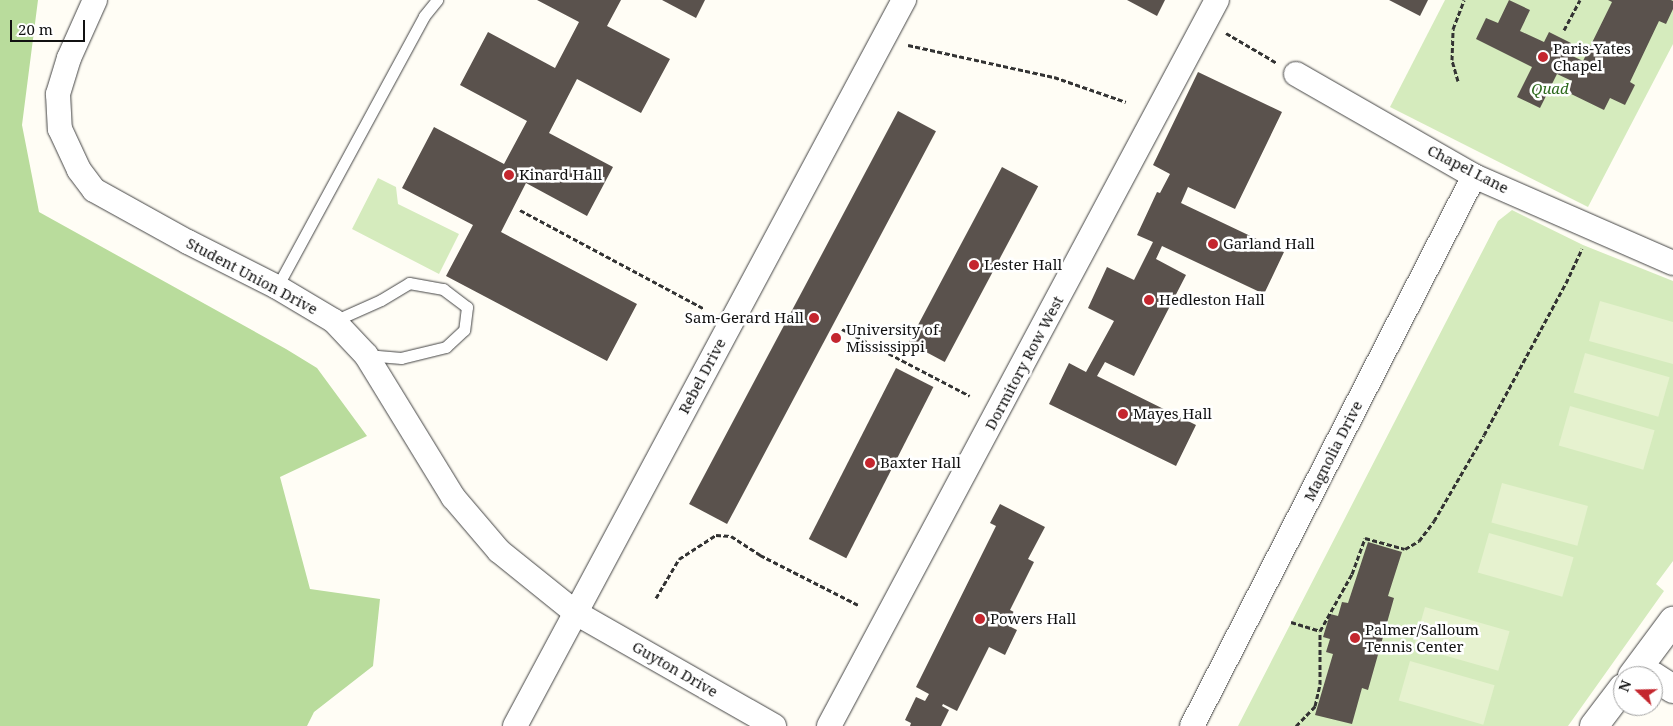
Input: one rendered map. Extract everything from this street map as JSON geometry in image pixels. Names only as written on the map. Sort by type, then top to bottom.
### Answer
[{"type":"street","name":"Student Union Drive","points":[[95,0],[69,58],[58,94],[60,129],[79,170],[94,190],[188,242],[277,287],[334,321],[366,355],[454,496],[499,551],[576,613]]},
{"type":"street","name":"Rebel Drive","points":[[515,726],[904,0]]},
{"type":"street","name":"Dormitory Row West","points":[[829,726],[1217,0]]},
{"type":"street","name":"Chapel Lane","points":[[1296,74],[1474,176],[1673,263]]},
{"type":"street","name":"Magnolia Drive","points":[[1192,726],[1474,176]]},
{"type":"street","name":"Guyton Drive","points":[[576,613],[774,726]]},
{"type":"street","points":[[1646,666],[1673,621]]},
{"type":"street","points":[[1594,726],[1613,706]]},
{"type":"lane","points":[[277,287],[424,16],[437,0]]},
{"type":"lane","points":[[334,321],[381,300],[410,283],[443,289],[467,307],[464,330],[446,347],[401,358],[366,355]]},
{"type":"path","points":[[1458,81],[1452,60],[1454,28],[1464,0]]},
{"type":"path","points":[[1564,30],[1580,0]]},
{"type":"path","points":[[1219,29],[1296,74]]},
{"type":"path","points":[[908,45],[1054,77],[1126,102]]},
{"type":"path","points":[[520,210],[703,308]]},
{"type":"path","points":[[1296,726],[1315,706],[1318,691],[1320,631],[1352,574],[1365,538],[1406,549],[1419,541],[1434,521],[1566,283],[1583,245]]},
{"type":"path","points":[[842,329],[970,396]]},
{"type":"path","points":[[656,598],[679,559],[716,535],[731,536],[760,555],[858,605]]},
{"type":"path","points":[[1291,622],[1320,631]]},
{"type":"green space","points":[[0,0],[38,0],[22,125],[39,212],[317,368],[367,436],[280,477],[310,589],[380,599],[373,666],[314,712],[307,726],[0,726]]},
{"type":"green space","name":"Quad","points":[[1445,0],[1673,0],[1673,44],[1588,207],[1390,107]]},
{"type":"green space","points":[[378,178],[396,187],[398,204],[459,234],[439,274],[352,229]]},
{"type":"green space","points":[[1512,210],[1583,245],[1673,281],[1673,561],[1656,584],[1664,591],[1568,726],[1238,726],[1498,221]]},
{"type":"green space","points":[[1600,301],[1673,322],[1673,364],[1589,341]]},
{"type":"green space","points":[[1585,353],[1670,377],[1658,417],[1574,392]]},
{"type":"green space","points":[[1570,406],[1655,430],[1643,470],[1559,445]]},
{"type":"green space","points":[[1502,483],[1588,506],[1577,546],[1491,523]]},
{"type":"green space","points":[[1489,533],[1574,557],[1562,597],[1478,572]]},
{"type":"green space","points":[[1425,607],[1510,631],[1498,671],[1414,646]]},
{"type":"green space","points":[[1410,661],[1495,685],[1483,725],[1399,700]]},
{"type":"building","name":"Kinard Hall","points":[[537,0],[621,0],[607,26],[670,59],[641,113],[577,79],[549,133],[613,167],[587,216],[526,183],[501,232],[637,304],[607,361],[446,276],[473,225],[402,188],[434,127],[504,164],[527,121],[460,85],[488,32],[555,68],[579,22]]},
{"type":"building","points":[[662,0],[705,0],[696,18]]},
{"type":"building","points":[[1127,0],[1165,0],[1157,16]]},
{"type":"building","points":[[1389,0],[1428,0],[1420,16]]},
{"type":"building","name":"Paris-Yates Chapel","points":[[1509,0],[1530,10],[1520,31],[1544,42],[1549,32],[1571,43],[1566,53],[1583,61],[1612,2],[1608,0],[1671,0],[1673,1],[1673,9],[1666,24],[1659,21],[1630,82],[1635,85],[1625,105],[1610,98],[1604,110],[1567,92],[1572,81],[1557,74],[1540,108],[1517,97],[1532,67],[1476,39],[1486,18],[1498,23]]},
{"type":"building","points":[[1198,72],[1282,112],[1235,209],[1188,187],[1181,203],[1284,252],[1264,294],[1162,246],[1156,259],[1186,275],[1134,376],[1105,362],[1097,376],[1196,425],[1176,466],[1049,404],[1069,363],[1086,372],[1114,321],[1088,308],[1107,267],[1134,280],[1153,242],[1137,235],[1157,192],[1160,193],[1170,174],[1153,165]]},
{"type":"building","name":"Sam-Gerard Hall","points":[[898,111],[936,131],[727,524],[689,504]]},
{"type":"building","name":"Lester Hall","points":[[1002,167],[1038,186],[945,362],[909,343]]},
{"type":"building","name":"Baxter Hall","points":[[896,368],[933,387],[846,558],[809,539]]},
{"type":"building","name":"Powers Hall","points":[[1000,504],[1045,527],[1028,559],[1034,562],[1010,610],[1014,612],[1007,625],[1017,630],[1005,655],[989,647],[957,711],[943,704],[942,706],[949,710],[941,726],[910,726],[911,723],[905,720],[916,697],[925,701],[929,694],[916,687],[996,526],[990,523]]},
{"type":"building","points":[[1368,542],[1402,552],[1388,596],[1394,598],[1368,690],[1362,688],[1352,724],[1315,715],[1333,654],[1326,652],[1330,639],[1323,637],[1330,614],[1338,616],[1342,602],[1348,603]]},
{"type":"place","name":"Paris-Yates Chapel","points":[[1543,57]]},
{"type":"place","name":"Kinard Hall","points":[[509,175]]},
{"type":"place","name":"Garland Hall","points":[[1213,244]]},
{"type":"place","name":"Lester Hall","points":[[974,265]]},
{"type":"place","name":"Hedleston Hall","points":[[1149,300]]},
{"type":"place","name":"Sam-Gerard Hall","points":[[814,318]]},
{"type":"place","name":"University of Mississippi","points":[[836,338]]},
{"type":"place","name":"Mayes Hall","points":[[1123,414]]},
{"type":"place","name":"Baxter Hall","points":[[870,463]]},
{"type":"place","name":"Powers Hall","points":[[980,619]]},
{"type":"place","name":"Palmer/Salloum Tennis Center","points":[[1355,638]]}]
